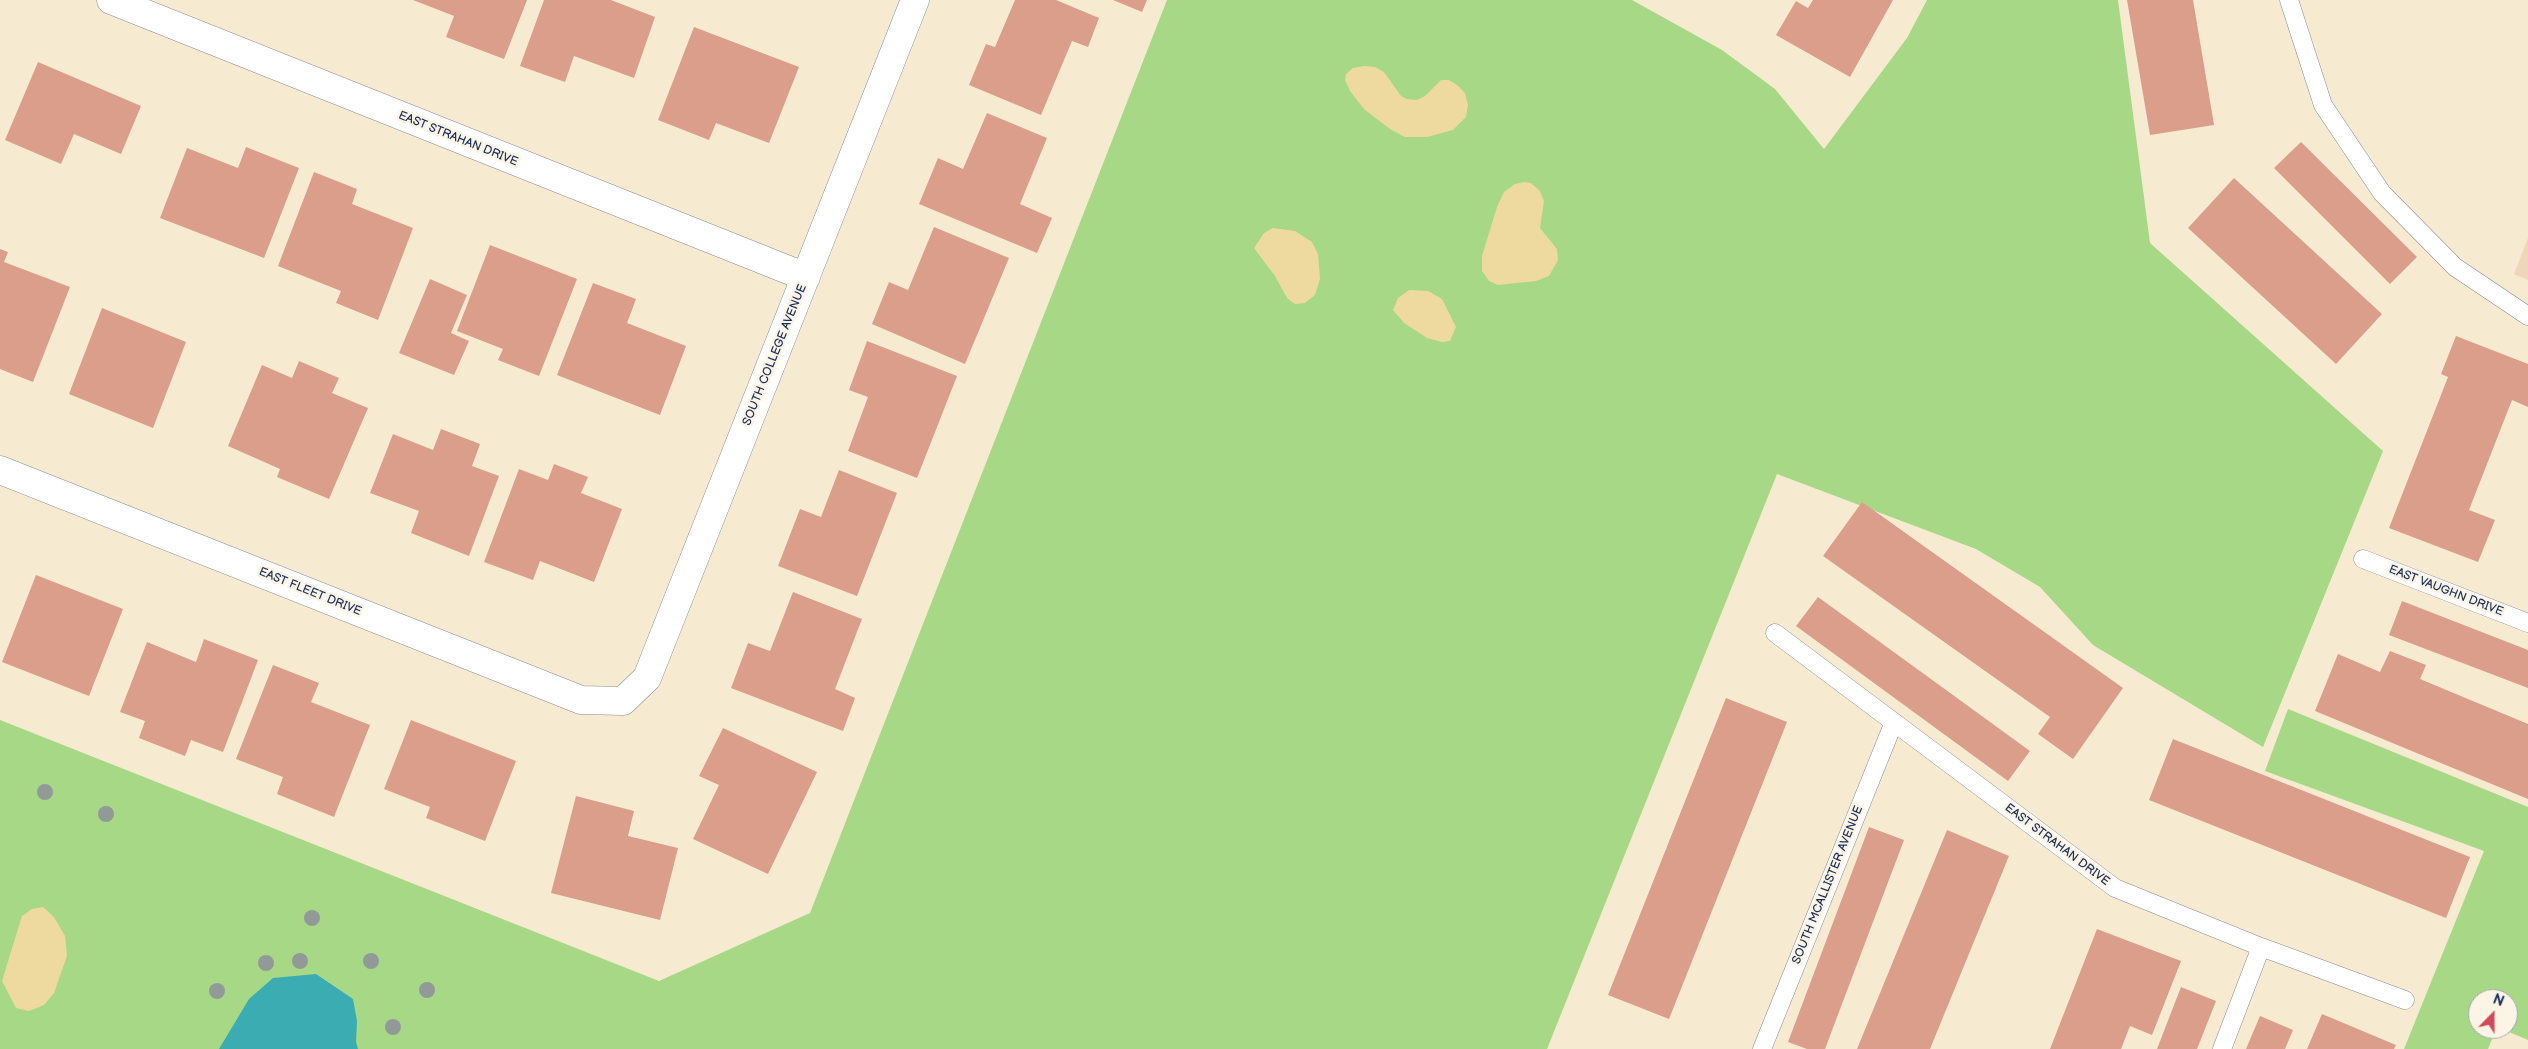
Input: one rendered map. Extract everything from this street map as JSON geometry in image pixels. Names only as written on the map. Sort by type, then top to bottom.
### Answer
[{"type":"street","name":"EAST STRAHAN DRIVE","points":[[111,0],[806,277]]},
{"type":"street","name":"SOUTH COLLEGE AVENUE","points":[[623,701],[646,678],[915,0]]},
{"type":"street","name":"EAST FLEET DRIVE","points":[[0,470],[581,700],[623,701]]},
{"type":"lane","points":[[2289,0],[2323,105],[2382,193],[2455,267],[2528,316]]},
{"type":"lane","name":"EAST VAUGHN DRIVE","points":[[2363,559],[2527,619]]},
{"type":"lane","name":"EAST STRAHAN DRIVE","points":[[1775,633],[2115,888],[2261,947],[2405,1000]]},
{"type":"lane","name":"SOUTH MCALLISTER AVENUE","points":[[1762,1049],[1894,722]]},
{"type":"lane","points":[[2222,1049],[2261,947]]},
{"type":"shaded area","points":[[2528,238],[2528,280],[2514,274]]},
{"type":"green space","points":[[1167,0],[1632,0],[1722,50],[1775,89],[1824,149],[1907,38],[1927,0],[2118,0],[2150,243],[2383,451],[2263,747],[2093,645],[2040,587],[1976,549],[1777,474],[1547,1049],[0,1049],[0,720],[659,981],[810,913]]},
{"type":"green space","points":[[2288,709],[2528,807],[2528,1040],[2518,1036],[2518,989],[2468,989],[2468,1039],[2492,1039],[2488,1049],[2404,1049],[2484,851],[2265,771]]},
{"type":"sand","points":[[1375,67],[1384,72],[1401,96],[1407,99],[1417,100],[1425,96],[1441,80],[1449,80],[1465,93],[1468,105],[1466,117],[1453,130],[1427,137],[1405,137],[1390,129],[1364,109],[1350,91],[1345,80],[1346,74],[1353,68]]},
{"type":"sand","points":[[1531,183],[1540,191],[1544,201],[1540,228],[1557,249],[1558,260],[1549,276],[1536,281],[1498,285],[1489,281],[1482,271],[1482,256],[1497,207],[1504,192],[1515,184]]},
{"type":"sand","points":[[1273,228],[1295,231],[1312,242],[1318,254],[1320,279],[1315,295],[1305,303],[1295,304],[1287,298],[1275,276],[1254,248],[1264,233]]},
{"type":"sand","points":[[1409,290],[1428,291],[1442,299],[1456,327],[1450,341],[1442,342],[1427,338],[1404,323],[1393,310],[1398,298]]},
{"type":"sand","points":[[43,907],[54,917],[65,936],[67,956],[54,993],[44,1005],[29,1011],[16,1008],[2,981],[22,916],[32,909]]},
{"type":"water","points":[[316,974],[353,999],[357,1021],[356,1042],[358,1049],[219,1049],[249,999],[273,978]]},
{"type":"building","points":[[413,0],[527,0],[504,59],[446,37],[454,16]]},
{"type":"building","points":[[544,0],[611,0],[655,17],[634,78],[574,56],[565,82],[520,66]]},
{"type":"building","points":[[1015,0],[1056,0],[1099,18],[1088,47],[1072,41],[1041,115],[969,85],[986,44],[995,47]]},
{"type":"building","points":[[1113,0],[1147,0],[1142,12]]},
{"type":"building","points":[[1813,0],[1893,0],[1850,77],[1776,35],[1796,1],[1808,8]]},
{"type":"building","points":[[2127,0],[2193,0],[2214,125],[2150,135]]},
{"type":"building","points":[[694,27],[799,67],[769,143],[716,123],[709,140],[658,120]]},
{"type":"building","points":[[38,62],[141,106],[121,154],[74,134],[61,164],[5,140]]},
{"type":"building","points":[[987,113],[1047,138],[1020,204],[1052,218],[1037,253],[919,204],[938,158],[963,169]]},
{"type":"building","points":[[2301,142],[2417,257],[2390,284],[2274,168]]},
{"type":"building","points":[[246,147],[299,168],[264,258],[160,218],[187,148],[238,168]]},
{"type":"building","points":[[314,172],[357,189],[352,204],[413,228],[378,320],[336,303],[341,291],[278,266]]},
{"type":"building","points":[[2234,178],[2382,314],[2336,364],[2188,228]]},
{"type":"building","points":[[934,227],[1009,258],[965,364],[872,324],[889,282],[908,290]]},
{"type":"building","points":[[490,245],[577,279],[539,376],[498,360],[503,349],[457,331]]},
{"type":"building","points":[[0,249],[8,252],[4,262],[70,287],[33,382],[0,369]]},
{"type":"building","points":[[430,279],[467,295],[451,333],[469,341],[454,375],[399,353]]},
{"type":"building","points":[[593,283],[636,299],[627,323],[686,346],[660,415],[557,375]]},
{"type":"building","points":[[102,308],[186,342],[153,428],[69,394]]},
{"type":"building","points":[[2456,336],[2528,364],[2528,407],[2512,400],[2469,510],[2495,520],[2478,562],[2389,528],[2448,377],[2441,374]]},
{"type":"building","points":[[867,341],[957,376],[917,478],[848,451],[868,397],[849,390]]},
{"type":"building","points":[[299,361],[339,378],[332,393],[368,408],[329,499],[277,477],[280,469],[228,446],[262,365],[292,378]]},
{"type":"building","points":[[441,429],[480,444],[472,466],[499,476],[469,556],[411,533],[419,511],[370,493],[393,434],[433,450]]},
{"type":"building","points":[[554,464],[588,477],[581,493],[622,509],[594,582],[540,561],[533,580],[484,562],[519,469],[548,480]]},
{"type":"building","points":[[839,470],[897,493],[857,596],[778,566],[800,509],[821,517]]},
{"type":"building","points":[[1862,502],[2123,688],[2073,759],[2038,734],[2050,717],[1823,556]]},
{"type":"building","points":[[36,575],[123,609],[89,696],[2,662]]},
{"type":"building","points":[[793,592],[862,619],[835,689],[855,698],[843,731],[731,688],[748,643],[770,651]]},
{"type":"building","points":[[1818,597],[2030,751],[2008,781],[1796,626]]},
{"type":"building","points":[[2402,601],[2528,650],[2528,688],[2389,635]]},
{"type":"building","points":[[204,639],[258,660],[223,752],[191,740],[185,756],[139,738],[145,721],[120,712],[147,642],[196,662]]},
{"type":"building","points":[[2390,651],[2426,665],[2420,679],[2528,724],[2528,799],[2315,711],[2338,654],[2380,672]]},
{"type":"building","points":[[273,665],[319,683],[311,702],[370,725],[334,817],[277,794],[283,777],[236,759]]},
{"type":"building","points":[[1726,698],[1787,722],[1669,1019],[1608,995]]},
{"type":"building","points":[[411,720],[516,761],[485,841],[426,818],[430,807],[384,789]]},
{"type":"building","points":[[723,728],[817,772],[768,874],[693,839],[719,785],[699,776]]},
{"type":"building","points":[[2173,739],[2470,857],[2446,918],[2149,800]]},
{"type":"building","points":[[576,796],[634,811],[628,836],[678,848],[660,920],[551,893]]},
{"type":"building","points":[[1869,827],[1904,840],[1825,1049],[1807,1049],[1788,1042]]},
{"type":"building","points":[[1947,830],[2009,856],[1930,1049],[1857,1049]]},
{"type":"building","points":[[2097,929],[2181,961],[2152,1035],[2130,1026],[2121,1049],[2050,1049]]},
{"type":"building","points":[[2181,987],[2216,1001],[2197,1049],[2157,1049]]},
{"type":"building","points":[[2322,1014],[2396,1045],[2394,1049],[2307,1049]]},
{"type":"building","points":[[2260,1016],[2293,1030],[2285,1049],[2246,1049]]}]
